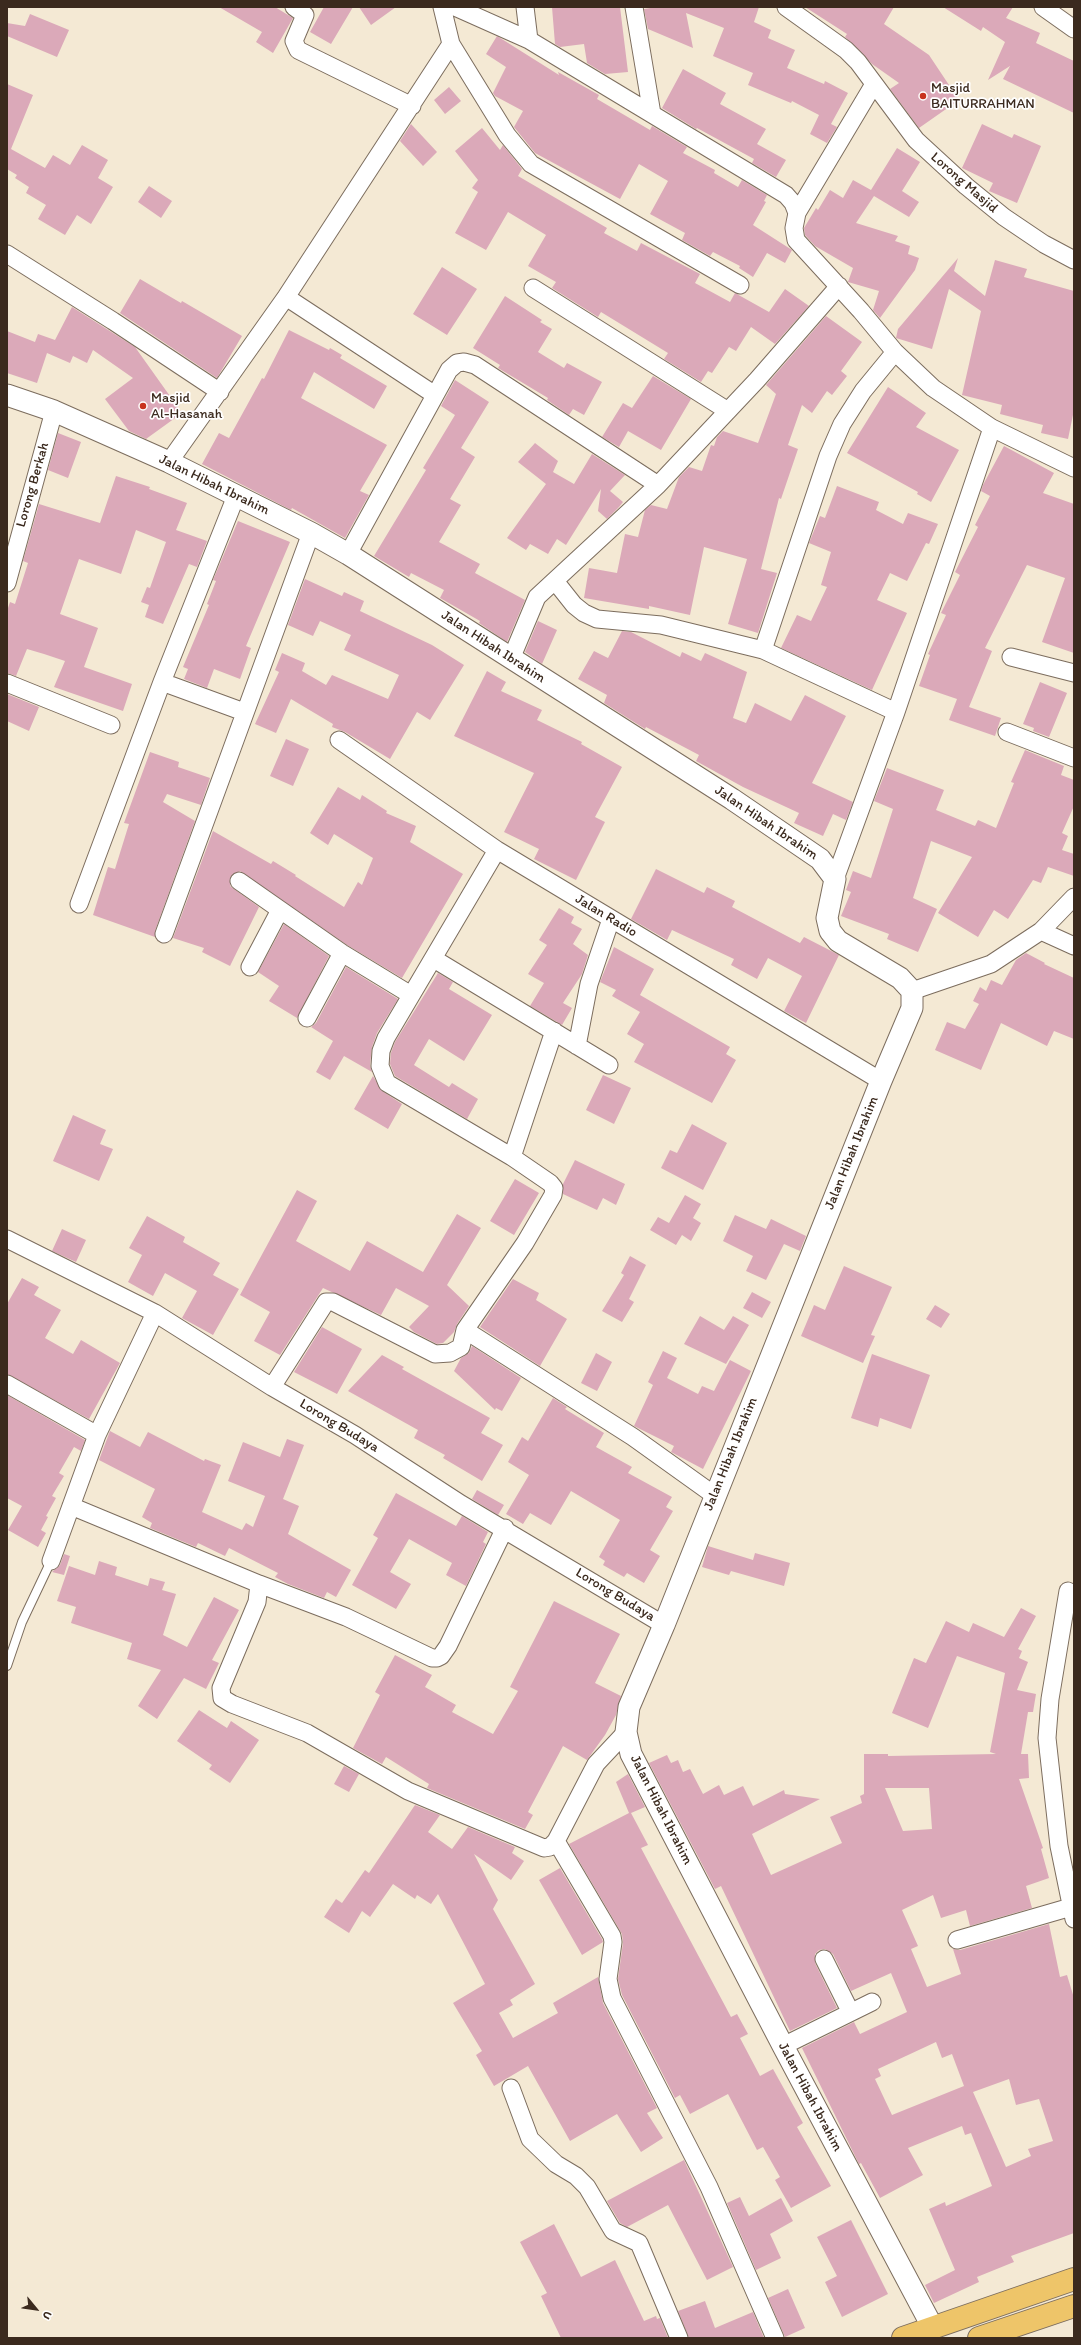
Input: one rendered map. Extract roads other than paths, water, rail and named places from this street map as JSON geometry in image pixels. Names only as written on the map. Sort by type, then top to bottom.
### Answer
[{"type":"main road","points":[[903,2338],[1074,2279]]},
{"type":"main road","points":[[979,2338],[1008,2334],[1074,2306]]},
{"type":"street","points":[[294,7],[305,15],[294,41],[298,50],[412,106]]},
{"type":"street","points":[[442,7],[451,44],[507,135],[531,164],[740,285]]},
{"type":"street","points":[[455,7],[529,40],[652,114],[786,195],[793,203],[797,213]]},
{"type":"street","points":[[525,7],[529,40]]},
{"type":"street","points":[[634,7],[652,114]]},
{"type":"street","name":"Lorong Masjid","points":[[786,7],[846,50],[858,62],[916,140],[966,186],[1004,217],[1044,244],[1074,260]]},
{"type":"street","points":[[1043,7],[1074,29]]},
{"type":"street","points":[[169,462],[286,297],[412,106],[451,44]]},
{"type":"street","points":[[874,84],[797,213],[794,228],[796,240],[839,286],[895,352],[933,388],[992,428],[1074,468]]},
{"type":"street","points":[[7,254],[114,321],[220,392]]},
{"type":"street","points":[[511,659],[537,597],[658,486],[728,411],[839,286]]},
{"type":"street","points":[[533,288],[728,411]]},
{"type":"street","points":[[286,297],[435,395]]},
{"type":"street","points":[[763,650],[830,450],[842,424],[863,391],[895,352]]},
{"type":"street","points":[[348,554],[449,370],[457,363],[464,362],[475,365],[658,486]]},
{"type":"street","name":"Jalan Hibah Ibrahim","points":[[7,395],[54,411],[169,462],[311,533],[348,554],[511,659],[732,798],[820,859],[835,879]]},
{"type":"street","name":"Lorong Berkah","points":[[7,583],[54,411]]},
{"type":"street","points":[[992,428],[896,712],[835,879],[827,918],[830,931],[838,941],[900,978],[912,991],[991,964],[1041,931],[1074,897]]},
{"type":"street","points":[[79,904],[162,682],[236,496]]},
{"type":"street","points":[[164,934],[244,712],[311,533]]},
{"type":"street","points":[[554,581],[574,605],[584,614],[597,619],[660,624],[763,650],[896,712]]},
{"type":"street","points":[[1011,657],[1074,673]]},
{"type":"street","points":[[162,682],[244,712]]},
{"type":"street","points":[[7,683],[111,725]]},
{"type":"street","points":[[1008,732],[1074,758]]},
{"type":"street","name":"Jalan Radio","points":[[339,740],[496,850],[881,1081]]},
{"type":"street","points":[[272,1387],[326,1302],[333,1302],[436,1354],[450,1353],[461,1347],[465,1330],[525,1243],[553,1195],[554,1188],[550,1183],[512,1157],[387,1083],[380,1066],[381,1052],[386,1038],[434,959],[496,850]]},
{"type":"street","points":[[239,881],[342,953],[411,995]]},
{"type":"street","points":[[250,967],[280,910]]},
{"type":"street","points":[[577,1046],[589,984],[611,919]]},
{"type":"street","points":[[1041,931],[1074,946]]},
{"type":"street","points":[[307,1018],[342,953]]},
{"type":"street","points":[[434,959],[609,1065]]},
{"type":"street","name":"Jalan Hibah Ibrahim","points":[[912,991],[912,1008],[881,1081],[714,1495],[664,1625],[629,1707],[626,1732],[631,1754],[783,2046],[933,2328]]},
{"type":"street","points":[[512,1157],[554,1031]]},
{"type":"street","name":"Lorong Budaya","points":[[7,1239],[155,1313],[272,1387],[355,1435],[461,1504],[505,1528],[664,1625]]},
{"type":"street","points":[[51,1561],[97,1435],[155,1313]]},
{"type":"street","points":[[465,1330],[633,1437],[714,1495]]},
{"type":"street","points":[[7,1384],[97,1435]]},
{"type":"street","points":[[71,1506],[259,1584],[346,1617],[432,1658],[438,1658],[448,1646],[505,1528]]},
{"type":"street","points":[[259,1584],[257,1602],[221,1688],[222,1698],[226,1701],[307,1733],[408,1791],[537,1847],[550,1847],[556,1841],[596,1764],[626,1732]]},
{"type":"street","points":[[956,1940],[1073,1913],[1059,1846],[1047,1738],[1050,1699],[1068,1591]]},
{"type":"street","points":[[556,1841],[612,1936],[613,1942],[608,1979],[612,1998],[709,2187],[775,2338]]},
{"type":"street","points":[[824,1959],[850,2011]]},
{"type":"street","points":[[783,2046],[850,2011],[872,2002]]},
{"type":"street","points":[[511,2088],[530,2139],[556,2164],[576,2176],[587,2187],[613,2231],[639,2243],[679,2338]]},
{"type":"lane","points":[[7,1666],[22,1622],[51,1561]]},
{"type":"place","name":"Masjid BAITURRAHMAN","points":[[923,96]]},
{"type":"place","name":"Masjid Al-Hasanah","points":[[143,406]]}]
